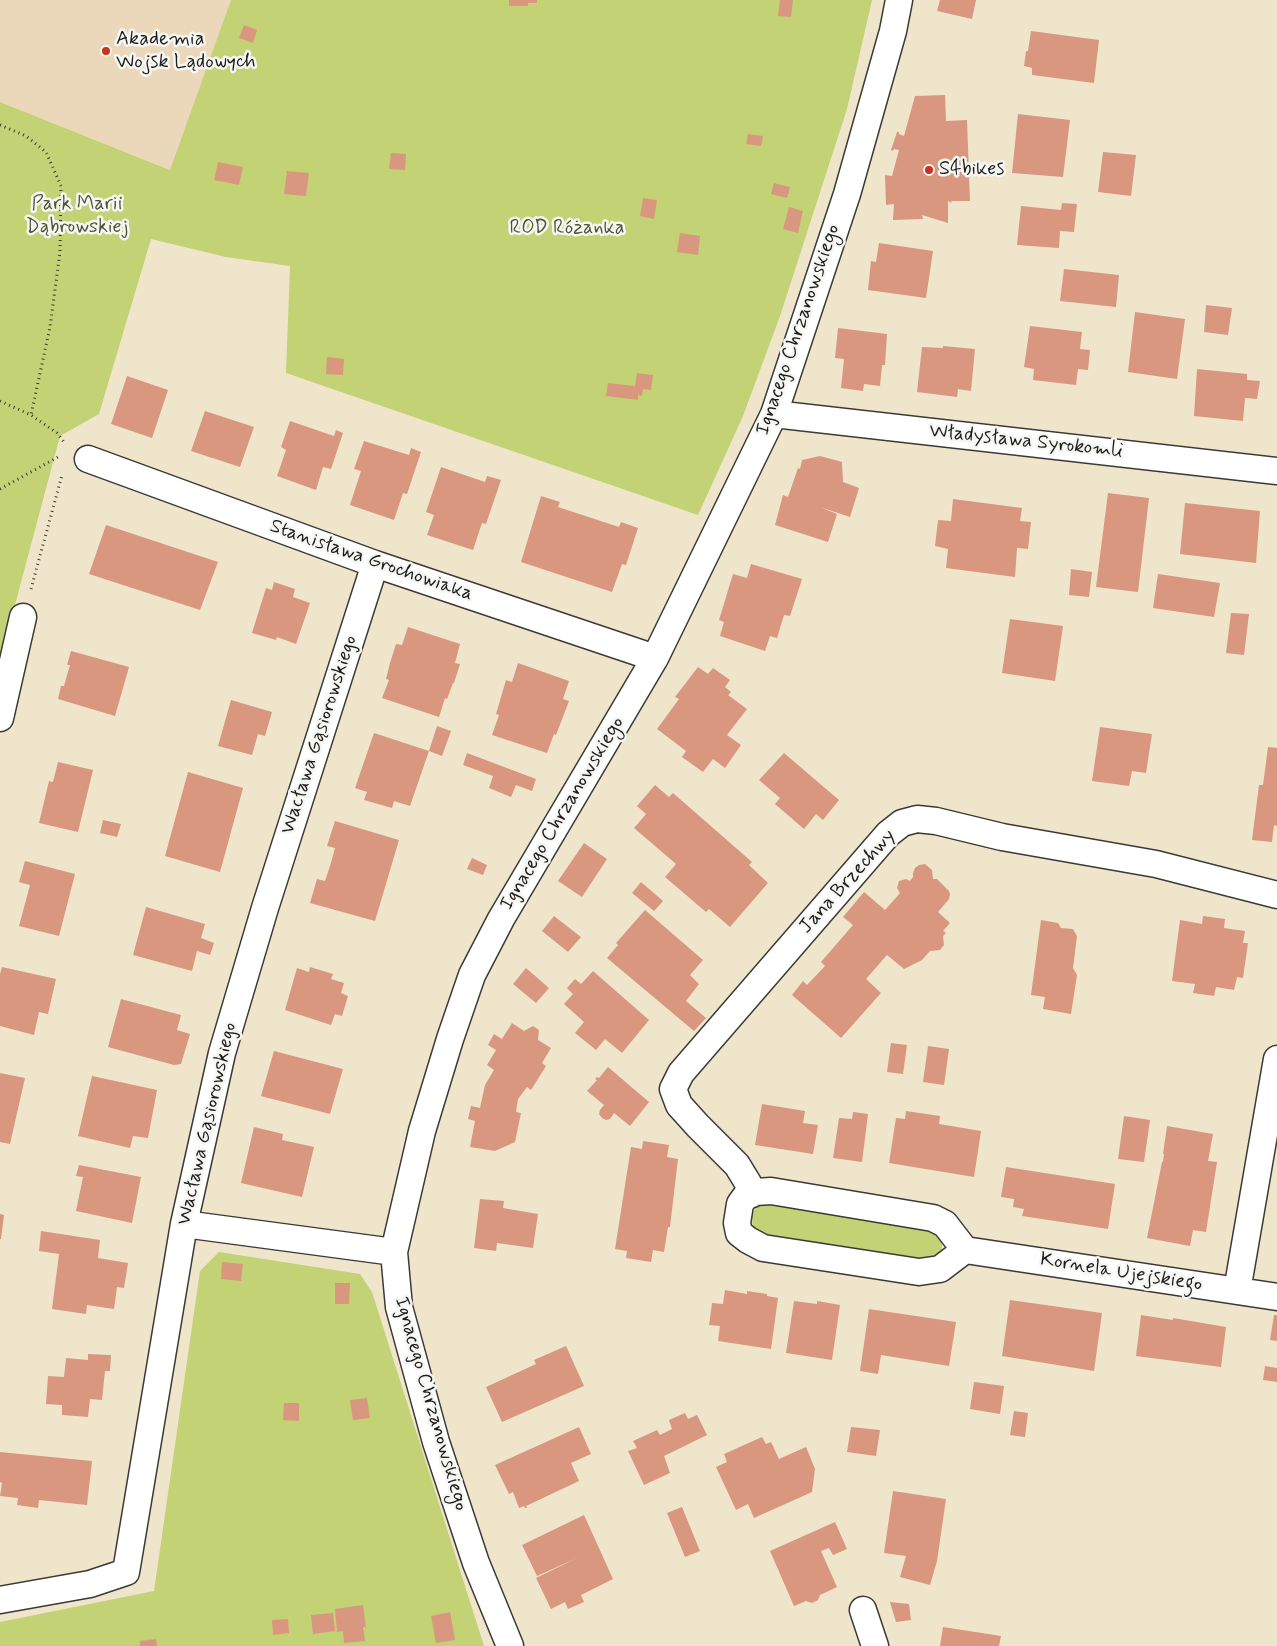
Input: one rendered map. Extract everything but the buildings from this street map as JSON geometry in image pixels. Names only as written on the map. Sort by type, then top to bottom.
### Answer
[{"type":"street","name":"Ignacego Chrzanowskiego","points":[[510,1646],[476,1563],[436,1442],[399,1307],[394,1252],[422,1131],[472,975],[501,919],[655,658],[774,414],[846,194],[892,31],[898,0]]},
{"type":"street","name":"Władysława Syrokomli","points":[[774,414],[1277,471]]},
{"type":"street","name":"Stanisława Grochowiaka","points":[[79,455],[375,564],[655,658]]},
{"type":"street","name":"Wacława Gąsiorowskiego","points":[[0,1600],[90,1584],[126,1572],[184,1224],[222,1053],[265,908],[375,564]]},
{"type":"street","points":[[0,718],[23,617]]},
{"type":"street","name":"Jana Brzechwy","points":[[752,1194],[748,1183],[737,1165],[679,1105],[673,1089],[681,1073],[888,834],[902,823],[917,819],[936,821],[1002,838],[1156,864],[1277,895]]},
{"type":"street","points":[[1237,1291],[1277,1059]]},
{"type":"street","points":[[772,1191],[933,1218],[945,1224],[965,1250],[940,1269],[919,1272],[764,1248],[739,1234],[737,1223],[740,1204],[745,1197],[755,1192],[772,1191]]},
{"type":"street","points":[[184,1224],[394,1252]]},
{"type":"street","name":"Kornela Ujejskiego","points":[[965,1250],[1277,1297]]},
{"type":"street","points":[[863,1610],[875,1646]]},
{"type":"path","points":[[0,125],[26,136],[46,152],[61,186],[60,252],[54,299],[50,327],[31,415]]},
{"type":"path","points":[[0,401],[31,415],[56,433],[79,455]]},
{"type":"path","points":[[0,489],[79,455]]},
{"type":"path","points":[[23,617],[79,455]]},
{"type":"shaded area","name":"Akademia Wojsk Lądowych","points":[[0,0],[231,0],[171,170],[0,102]]},
{"type":"green space","name":"ROD Różanka","points":[[231,0],[872,0],[847,109],[780,316],[743,416],[698,515],[286,373],[290,266],[226,257],[151,239],[99,414],[60,436],[0,661],[0,102],[170,170]]},
{"type":"green space","points":[[771,1201],[922,1223],[942,1236],[942,1254],[935,1262],[767,1241],[753,1229],[752,1216],[755,1209],[761,1204]]},
{"type":"green space","points":[[219,1252],[360,1274],[372,1292],[484,1646],[0,1646],[0,1622],[154,1591],[200,1271]]},
{"type":"place","name":"Akademia Wojsk Lądowych","points":[[106,51]]},
{"type":"place","name":"S4bikes","points":[[929,170]]},
{"type":"park label","name":"Park Marii Dąbrowskiej","points":[[77,216]]}]
